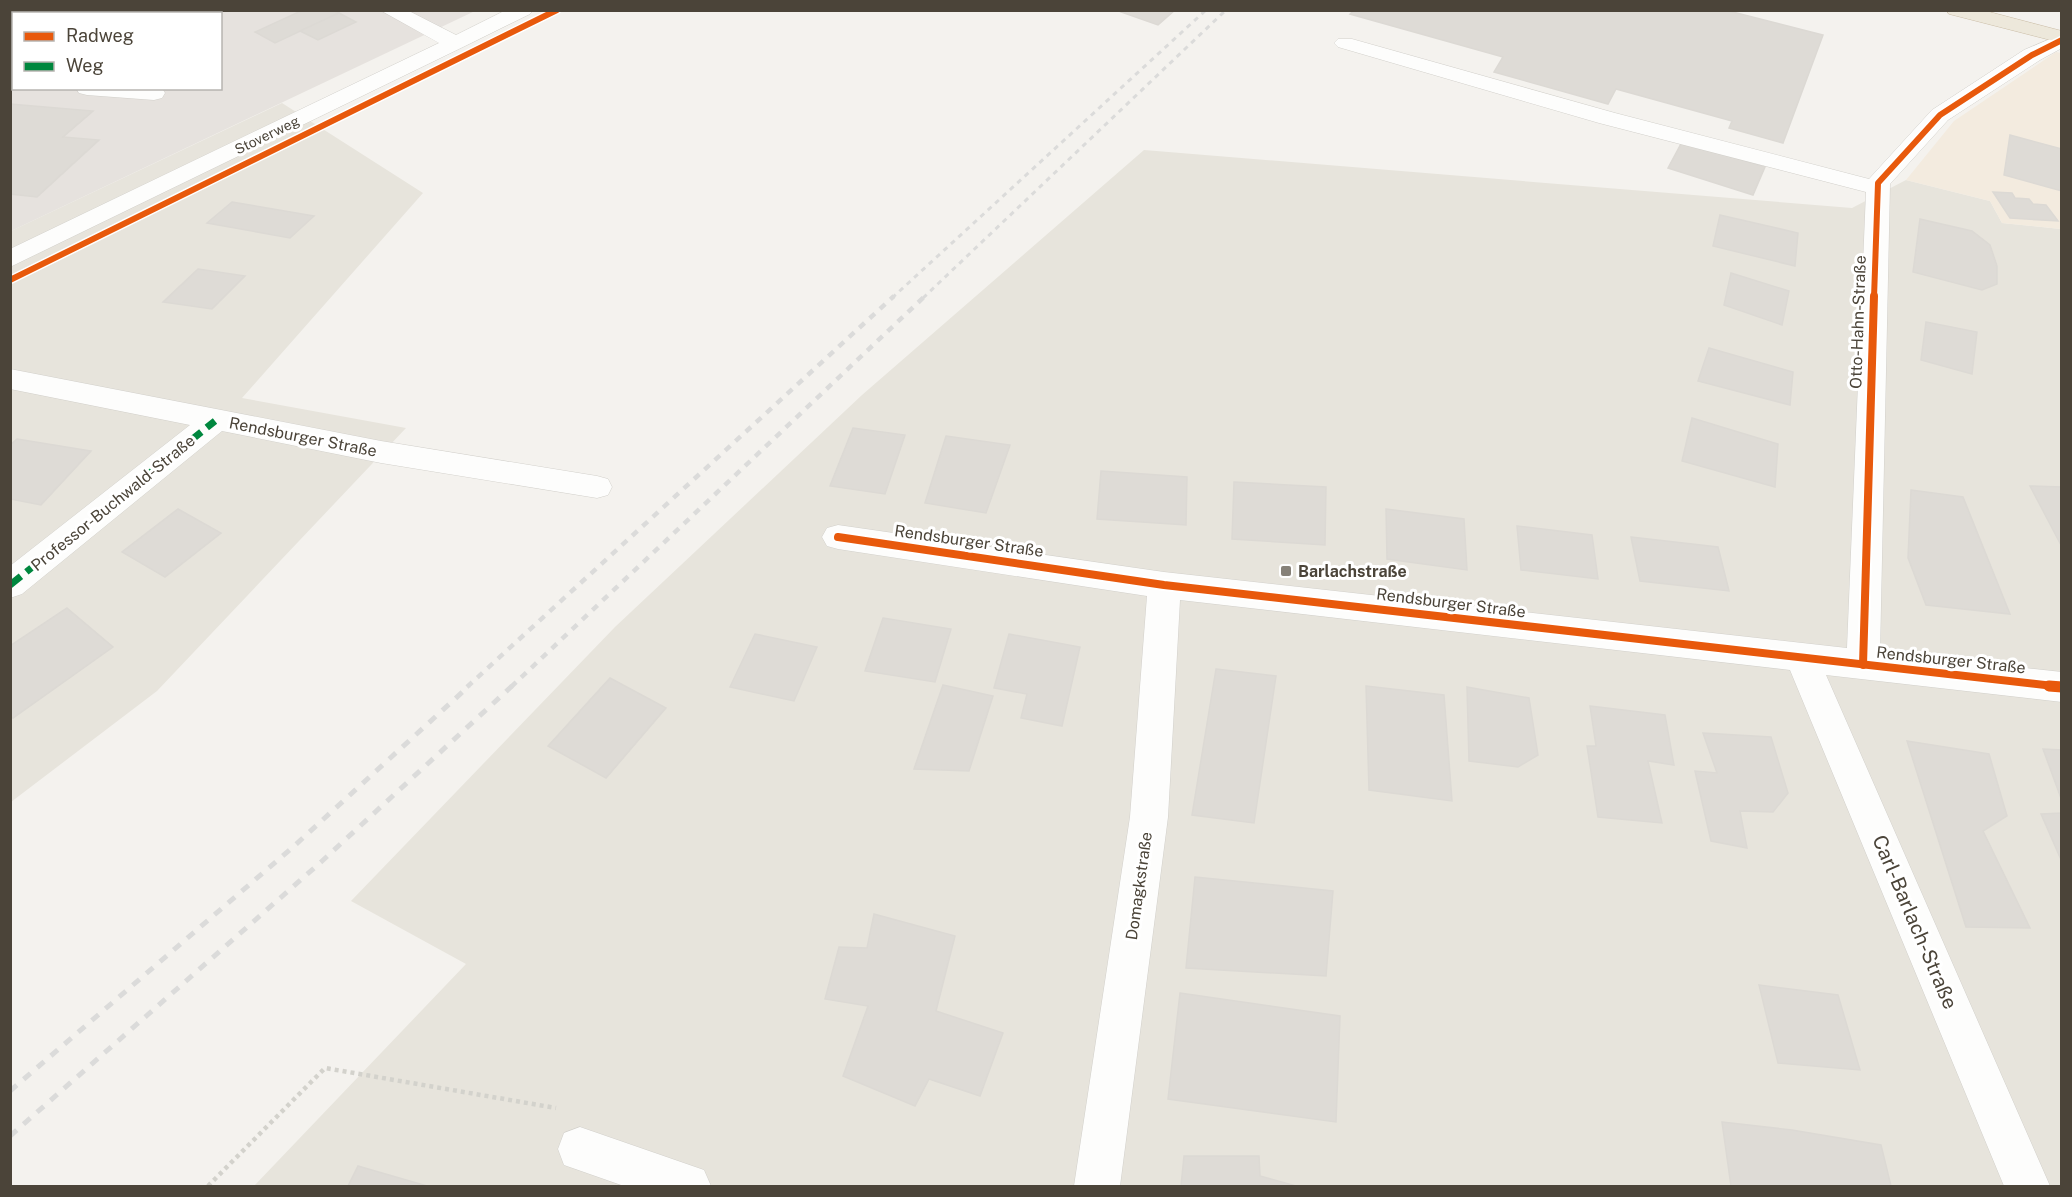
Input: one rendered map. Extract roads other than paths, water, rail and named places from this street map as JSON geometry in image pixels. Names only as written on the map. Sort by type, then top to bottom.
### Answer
[{"type":"highway","points":[[1956,10],[2049,41]]},
{"type":"highway","points":[[2032,10],[2061,18]]},
{"type":"street","points":[[390,10],[456,43]]},
{"type":"street","name":"Stoverweg","points":[[10,260],[523,10]]},
{"type":"street","points":[[1345,43],[1607,118],[1877,188],[1878,183],[1940,115],[2049,41]]},
{"type":"street","points":[[114,90],[154,93]]},
{"type":"street","name":"Otto-Hahn-Straße","points":[[1863,665],[1877,188]]},
{"type":"street","name":"Rendsburger Straße","points":[[10,379],[381,452],[597,486]]},
{"type":"street","name":"Professor-Buchwald-Straße","points":[[10,585],[215,421]]},
{"type":"street","name":"Rendsburger Straße","points":[[838,537],[1164,585],[2061,687]]},
{"type":"street","name":"Domagkstraße","points":[[1096,1186],[1149,817],[1164,585]]},
{"type":"street","name":"Carl-Barlach-Straße","points":[[1802,658],[2027,1186]]},
{"type":"street","points":[[580,1149],[688,1186]]},
{"type":"railway","points":[[892,298],[1206,10]]},
{"type":"railway","points":[[923,298],[1226,10]]},
{"type":"railway","points":[[467,687],[894,296]]},
{"type":"railway","points":[[511,687],[925,296]]},
{"type":"railway","points":[[10,1091],[293,847],[469,686]]},
{"type":"railway","points":[[10,1136],[321,862],[512,686]]},
{"type":"place","name":"Barlachstraße","points":[[1286,571]]}]
